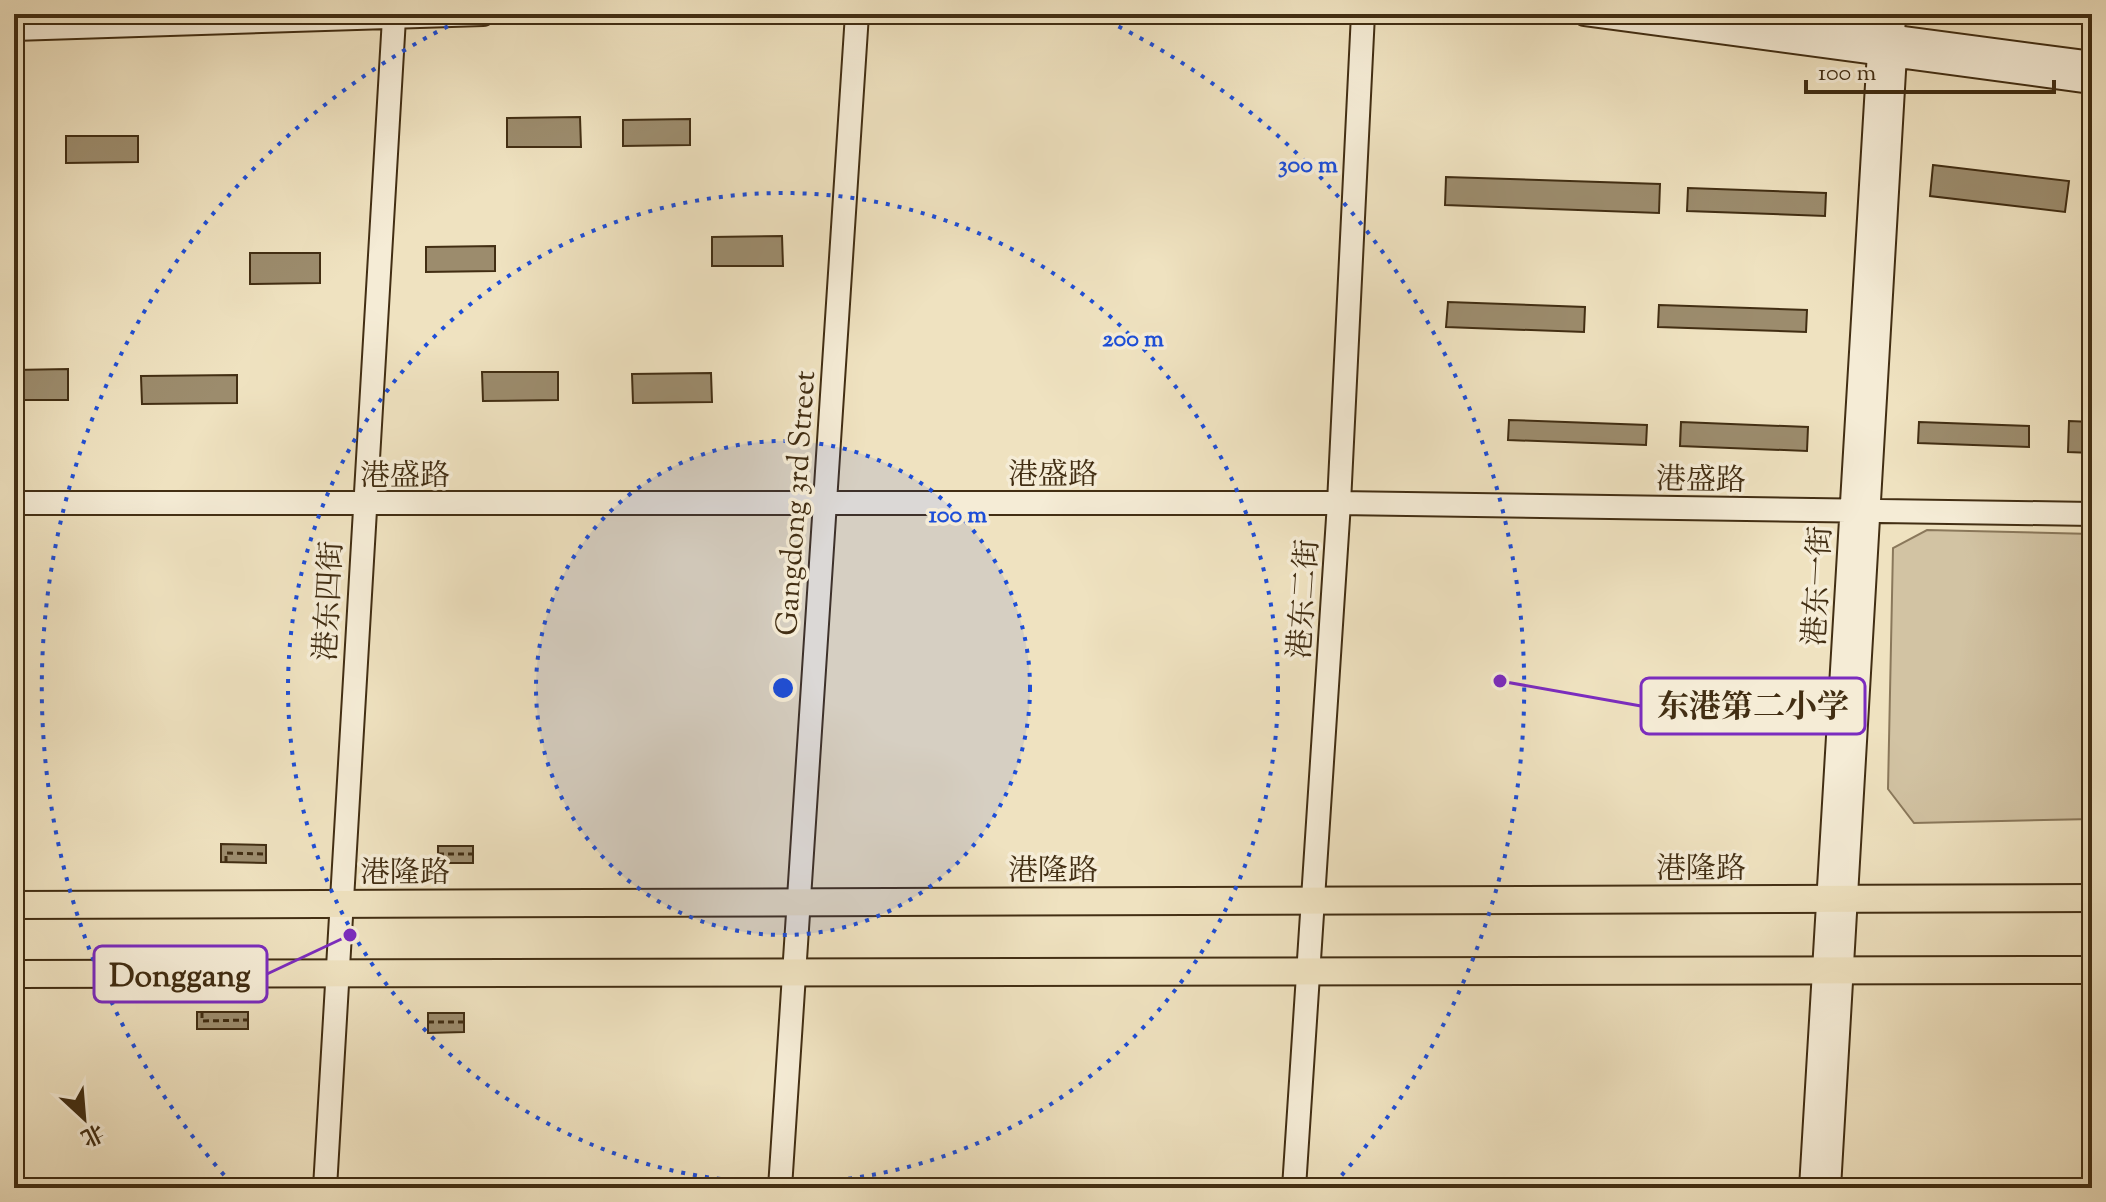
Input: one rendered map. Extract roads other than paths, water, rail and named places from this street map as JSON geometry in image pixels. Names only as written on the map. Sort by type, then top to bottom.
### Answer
[{"type":"main road","name":"港隆路","points":[[14,905],[2092,898]]},
{"type":"main road","points":[[14,974],[2092,970]]},
{"type":"street","points":[[14,29],[483,14]]},
{"type":"street","name":"Gangdong 3rd Street","points":[[780,1188],[857,14]]},
{"type":"street","name":"港东二街","points":[[1294,1188],[1339,503],[1363,14]]},
{"type":"street","points":[[1585,14],[1886,39],[2092,63]]},
{"type":"street","points":[[1722,14],[1886,39],[2092,82]]},
{"type":"street","points":[[1886,39],[1897,14]]},
{"type":"street","name":"港东四街","points":[[325,1188],[394,16]]},
{"type":"street","name":"港东一街","points":[[1829,1188],[1833,971],[1886,39]]},
{"type":"street","name":"港盛路","points":[[14,503],[1339,503],[2092,514]]},
{"type":"street","name":"港东一街","points":[[1811,1188],[1833,971]]},
{"type":"place","name":"东港第二小学","points":[[1500,681]]},
{"type":"place","name":"Donggang","points":[[350,935]]}]
